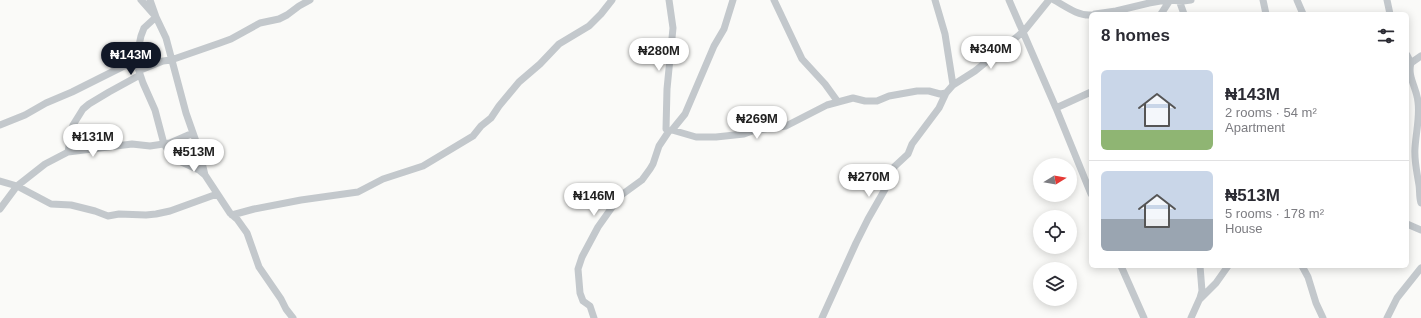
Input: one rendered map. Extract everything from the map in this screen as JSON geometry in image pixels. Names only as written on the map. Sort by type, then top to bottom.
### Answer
[{"type":"street","points":[[141,0],[156,16]]},
{"type":"street","points":[[150,0],[166,38],[186,113],[205,175],[232,215],[247,233],[259,267],[293,318]]},
{"type":"street","points":[[0,124],[25,115],[46,103],[122,67],[133,63],[139,68],[144,69],[163,60],[171,60],[231,39],[260,24],[279,20],[310,0]]},
{"type":"street","points":[[232,215],[267,206],[358,192],[383,179],[423,166],[473,136],[481,126],[491,118],[519,82],[540,64],[559,44],[589,26],[612,0]]},
{"type":"street","points":[[669,0],[673,28],[668,72],[666,129],[705,138],[744,134],[755,130],[780,128],[827,105],[853,98],[865,101],[877,100],[889,96],[918,91],[929,91],[940,94],[946,93]]},
{"type":"street","points":[[594,318],[590,306],[583,301],[580,293],[578,269],[582,257],[598,227],[620,196],[642,180],[653,164],[659,146],[670,130],[685,114],[714,46],[724,29],[733,0]]},
{"type":"street","points":[[774,0],[802,59],[825,84],[838,102]]},
{"type":"street","points":[[935,0],[945,34],[954,85]]},
{"type":"street","points":[[1009,0],[1088,178]]},
{"type":"street","points":[[822,318],[856,243],[892,177],[894,168],[908,154],[912,144],[939,108],[946,93],[954,85],[975,71],[1024,31],[1049,0]]},
{"type":"street","points":[[1054,0],[1073,11],[1082,15],[1089,16]]},
{"type":"street","points":[[1111,12],[1149,3],[1170,0],[1191,0]]},
{"type":"street","points":[[1162,12],[1170,0]]},
{"type":"street","points":[[1263,0],[1266,12]]},
{"type":"street","points":[[1297,0],[1302,12]]},
{"type":"street","points":[[1387,0],[1390,12]]},
{"type":"street","points":[[1179,1],[1183,12]]},
{"type":"street","points":[[156,16],[144,28],[136,59],[137,66],[155,110],[164,144],[170,154],[175,159],[199,170],[205,175]]},
{"type":"street","points":[[1421,56],[1409,64],[1410,76],[1416,89],[1418,101],[1418,132],[1415,148],[1415,165],[1421,203]]},
{"type":"street","points":[[68,152],[73,124],[83,109],[109,92],[140,75]]},
{"type":"street","points":[[1056,108],[1089,93]]},
{"type":"street","points":[[0,210],[17,186],[45,164],[68,152],[132,144],[150,146],[164,144],[193,133]]},
{"type":"street","points":[[0,181],[17,186],[51,204],[71,205],[108,216],[119,214],[156,214],[170,211],[217,194]]},
{"type":"street","points":[[1409,225],[1421,230]]},
{"type":"street","points":[[1122,268],[1144,318]]},
{"type":"street","points":[[1191,318],[1202,291],[1200,268]]},
{"type":"street","points":[[1199,301],[1226,268]]},
{"type":"street","points":[[1303,268],[1308,277],[1316,303],[1324,318]]},
{"type":"street","points":[[1387,318],[1397,298],[1421,268]]}]
